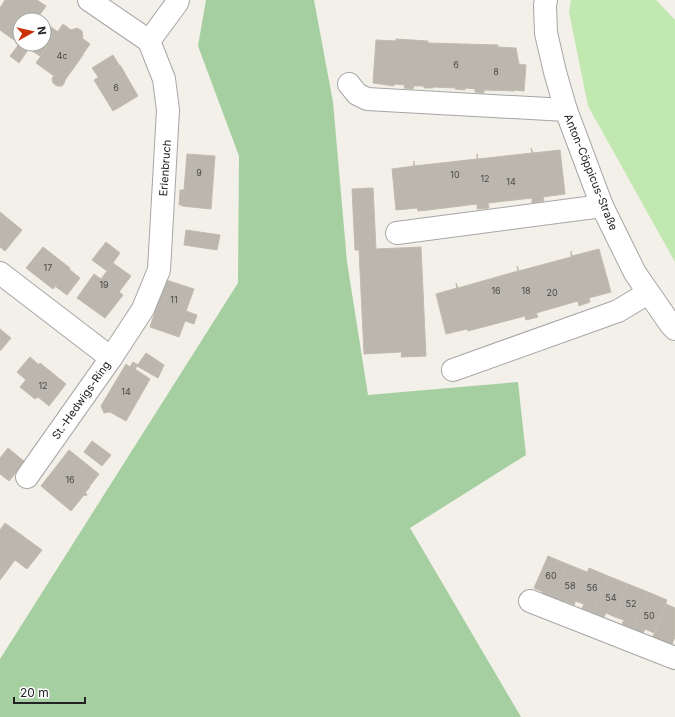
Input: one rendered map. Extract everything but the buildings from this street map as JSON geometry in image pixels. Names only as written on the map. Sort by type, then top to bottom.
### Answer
[{"type":"street","points":[[89,0],[149,41],[178,0]]},
{"type":"street","name":"Anton-Cöppicus-Straße","points":[[546,0],[546,33],[554,72],[566,110],[602,206],[635,273],[675,329]]},
{"type":"street","name":"Erlenbruch","points":[[111,358],[143,309],[159,270],[168,110],[164,79],[149,41]]},
{"type":"street","points":[[349,84],[357,94],[367,99],[566,110]]},
{"type":"street","points":[[397,233],[602,206]]},
{"type":"street","name":"St.-Hedwigs-Ring","points":[[0,273],[111,358],[26,477]]},
{"type":"street","points":[[453,370],[618,311],[648,293]]},
{"type":"street","points":[[530,600],[675,658]]},
{"type":"green space","points":[[206,0],[314,0],[333,102],[347,262],[368,395],[518,382],[526,455],[410,528],[521,717],[0,717],[0,659],[238,283],[239,156],[198,46]]},
{"type":"green space","points":[[571,0],[656,0],[675,20],[675,262],[588,106],[569,12]]}]
